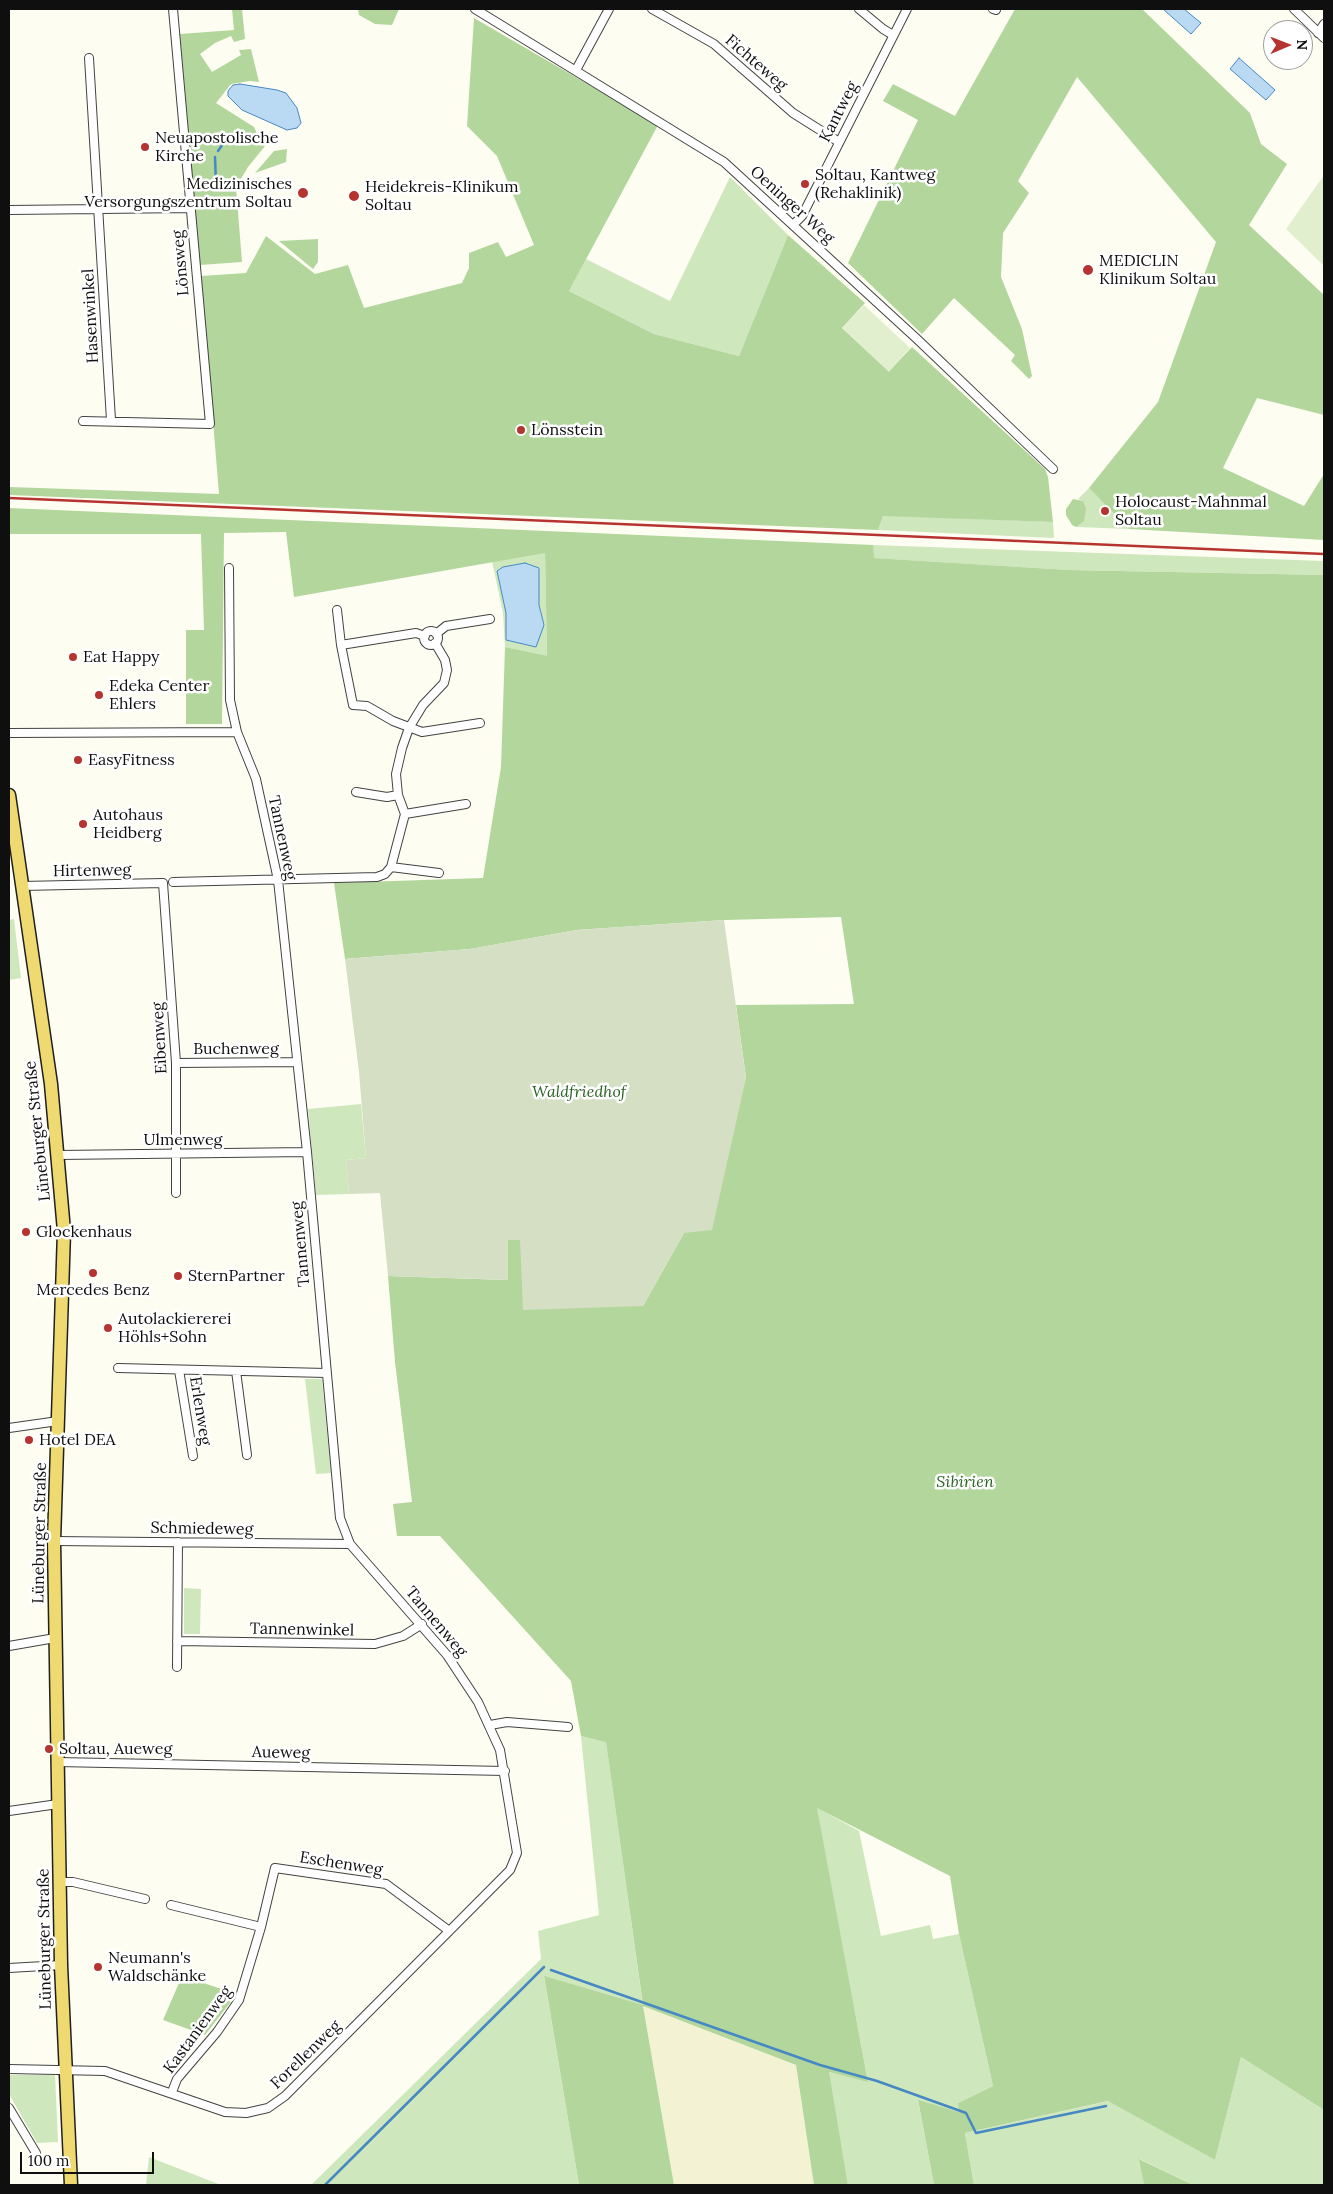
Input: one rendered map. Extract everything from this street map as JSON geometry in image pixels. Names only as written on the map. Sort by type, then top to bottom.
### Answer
[{"type":"main road","name":"Lüneburger Straße","points":[[9,796],[13,852],[22,886],[59,1155],[64,1231],[54,1541],[61,1965],[64,2070],[71,2185]]},
{"type":"street","name":"Lönsweg","points":[[111,420],[210,424],[172,9]]},
{"type":"street","name":"Oeninger Weg","points":[[475,9],[724,162],[1053,469]]},
{"type":"street","points":[[576,70],[609,9]]},
{"type":"street","name":"Fichteweg","points":[[652,9],[714,44],[793,113],[839,142]]},
{"type":"street","points":[[859,9],[883,29],[893,34]]},
{"type":"street","name":"Kantweg","points":[[793,225],[802,216],[907,9]]},
{"type":"street","points":[[1294,9],[1321,36]]},
{"type":"street","points":[[1321,36],[1324,24]]},
{"type":"street","name":"Hasenwinkel","points":[[89,58],[111,420]]},
{"type":"street","points":[[9,210],[190,208]]},
{"type":"street","points":[[83,421],[111,420]]},
{"type":"street","name":"Tannenweg","points":[[229,568],[230,700],[237,732],[256,779],[278,880],[307,1152],[340,1518],[350,1544],[422,1624],[456,1668],[490,1725],[500,1750],[505,1771],[516,1843],[517,1853],[510,1870]]},
{"type":"street","points":[[337,610],[341,646],[353,705],[367,706],[409,728],[422,732],[480,724]]},
{"type":"street","points":[[436,634],[446,626],[490,619]]},
{"type":"street","points":[[425,636],[428,632],[436,634]]},
{"type":"street","points":[[341,646],[416,634],[425,636]]},
{"type":"street","points":[[435,643],[438,639],[436,634]]},
{"type":"street","points":[[425,636],[428,644],[435,643]]},
{"type":"street","points":[[173,882],[377,877],[385,874],[391,867],[405,814],[398,795],[396,774],[409,728],[423,705],[444,683],[447,670],[445,660],[435,643]]},
{"type":"street","points":[[9,734],[237,732]]},
{"type":"street","points":[[356,792],[387,797],[398,795]]},
{"type":"street","points":[[405,814],[466,804]]},
{"type":"street","points":[[391,867],[439,873]]},
{"type":"street","name":"Hirtenweg","points":[[22,886],[163,883]]},
{"type":"street","name":"Eibenweg","points":[[163,883],[176,1063],[176,1193]]},
{"type":"street","name":"Buchenweg","points":[[176,1063],[297,1062]]},
{"type":"street","name":"Ulmenweg","points":[[59,1155],[307,1152]]},
{"type":"street","points":[[118,1368],[326,1373]]},
{"type":"street","name":"Erlenweg","points":[[179,1370],[193,1456]]},
{"type":"street","points":[[236,1371],[247,1455]]},
{"type":"street","points":[[9,1428],[58,1421]]},
{"type":"street","name":"Schmiedeweg","points":[[54,1541],[350,1544]]},
{"type":"street","points":[[177,1667],[178,1542]]},
{"type":"street","name":"Tannenwinkel","points":[[177,1641],[375,1644],[403,1636],[422,1624]]},
{"type":"street","points":[[9,1646],[55,1638]]},
{"type":"street","points":[[490,1725],[508,1722],[568,1727]]},
{"type":"street","name":"Aueweg","points":[[57,1762],[505,1771]]},
{"type":"street","points":[[9,1811],[58,1804]]},
{"type":"street","name":"Eschenweg","points":[[261,1927],[274,1868],[386,1884],[448,1930]]},
{"type":"street","name":"Forellenweg","points":[[9,2069],[105,2071],[172,2092],[225,2112],[246,2113],[268,2108],[292,2089],[448,1930],[510,1870]]},
{"type":"street","points":[[60,1882],[73,1882],[145,1899]]},
{"type":"street","points":[[171,1905],[261,1927]]},
{"type":"street","name":"Kastanienweg","points":[[172,2092],[177,2080],[217,2032],[239,2000],[261,1927]]},
{"type":"street","points":[[9,1968],[61,1965]]},
{"type":"street","points":[[9,2108],[36,2153]]},
{"type":"green space","points":[[232,9],[242,9],[245,39],[234,42],[231,36],[215,43],[200,54],[212,72],[241,55],[239,50],[251,49],[259,82],[250,81],[231,84],[216,103],[254,127],[262,144],[265,146],[248,167],[236,187],[242,262],[200,265],[180,34],[234,30]]},
{"type":"green space","points":[[358,9],[399,9],[392,25],[375,24],[359,15]]},
{"type":"green space","points":[[1015,9],[1142,9],[1250,113],[1261,144],[1287,164],[1249,225],[1324,295],[1324,415],[1257,398],[1223,468],[1304,506],[1324,474],[1324,540],[1129,529],[1089,488],[1158,402],[1216,242],[1077,77],[1018,181],[1029,193],[1003,233],[1001,277],[1022,329],[1032,376],[1029,379],[1011,361],[1015,355],[954,298],[922,334],[848,263],[918,120],[883,101],[893,84],[955,116]]},
{"type":"green space","points":[[474,18],[658,125],[569,291],[654,334],[739,356],[788,235],[865,303],[842,328],[889,371],[912,347],[1045,469],[1048,477],[1053,522],[883,516],[878,530],[9,495],[9,487],[219,494],[201,276],[246,273],[266,236],[315,274],[348,265],[364,308],[462,283],[469,268],[469,253],[498,242],[506,257],[534,245],[497,156],[467,126]]},
{"type":"green space","points":[[287,149],[286,162],[255,173],[274,151]]},
{"type":"green space","points":[[1324,175],[1324,266],[1286,229]]},
{"type":"green space","points":[[730,177],[788,235],[739,356],[654,334],[569,291],[586,259],[670,301]]},
{"type":"green space","points":[[318,239],[318,262],[313,269],[279,241]]},
{"type":"green space","points":[[864,305],[910,348],[889,372],[842,328]]},
{"type":"green space","points":[[1089,488],[1129,529],[1076,527],[1083,521],[1083,501],[1078,499]]},
{"type":"green space","points":[[1073,499],[1083,501],[1086,509],[1084,521],[1076,527],[1072,525],[1066,515],[1066,509]]},
{"type":"green space","name":"Sibirien","points":[[9,508],[873,545],[874,558],[1069,570],[1324,575],[1324,2110],[1241,2057],[1215,2160],[1108,2101],[965,2133],[974,2185],[934,2185],[918,2100],[959,2112],[958,2103],[993,2086],[959,1934],[950,1876],[817,1808],[868,2082],[829,2072],[848,2185],[814,2185],[796,2065],[643,2006],[674,2185],[579,2185],[544,1976],[643,2005],[606,1742],[581,1736],[571,1681],[440,1536],[397,1536],[393,1504],[412,1502],[395,1362],[388,1276],[508,1280],[508,1240],[520,1240],[643,1306],[684,1233],[746,1078],[736,1005],[854,1004],[841,917],[724,920],[577,930],[470,949],[345,959],[334,883],[483,878],[501,767],[505,647],[547,656],[545,553],[294,597],[286,532],[224,533],[222,724],[186,724],[186,630],[204,630],[201,534],[9,534]]},
{"type":"green space","points":[[883,515],[1053,522],[1054,538],[878,530]]},
{"type":"green space","points":[[873,545],[1324,561],[1324,575],[1069,570],[873,558]]},
{"type":"green space","points":[[545,552],[547,657],[505,647],[503,613],[492,561]],"holes":[[[539,568],[539,605],[544,625],[506,640],[506,613],[497,570]]]},
{"type":"green space","points":[[14,919],[21,978],[9,980],[9,920]]},
{"type":"green space","name":"Waldfriedhof","points":[[724,920],[746,1078],[712,1230],[684,1233],[643,1306],[523,1310],[520,1240],[508,1240],[508,1280],[388,1276],[380,1193],[349,1194],[346,1160],[366,1158],[359,1072],[345,959],[470,949],[577,930]]},
{"type":"green space","points":[[361,1104],[366,1158],[346,1160],[349,1194],[316,1195],[308,1109]]},
{"type":"green space","points":[[305,1379],[322,1379],[331,1473],[316,1474]]},
{"type":"green space","points":[[184,1588],[201,1589],[200,1634],[184,1634]]},
{"type":"green space","points":[[581,1736],[606,1741],[643,2006],[544,1977],[579,2185],[311,2185],[541,1959],[538,1931],[599,1915]]},
{"type":"green space","points":[[816,1807],[859,1831],[881,1936],[930,1925],[933,1939],[959,1934],[993,2086],[958,2103],[960,2112],[918,2101],[934,2185],[848,2185],[828,2072],[868,2081]]},
{"type":"green space","points":[[182,1976],[237,1994],[205,2035],[163,2020]]},
{"type":"green space","points":[[643,2006],[796,2065],[814,2185],[674,2185]]},
{"type":"green space","points":[[1241,2057],[1324,2110],[1324,2185],[1193,2185],[1140,2159],[1144,2185],[974,2185],[965,2133],[1109,2101],[1215,2160]]},
{"type":"green space","points":[[9,2075],[55,2075],[58,2142],[37,2143],[9,2094]]},
{"type":"green space","points":[[149,2157],[221,2185],[146,2185]]},
{"type":"green space","points":[[1139,2159],[1193,2185],[1144,2185]]},
{"type":"water","points":[[1163,9],[1184,9],[1201,23],[1191,34]]},
{"type":"water","points":[[1239,58],[1275,90],[1266,100],[1230,69]]},
{"type":"water","points":[[240,84],[286,93],[297,108],[301,123],[297,128],[287,130],[242,110],[228,96],[228,91],[233,85]]},
{"type":"water","points":[[525,563],[539,568],[539,605],[544,625],[536,647],[506,640],[506,613],[497,571],[503,567]]},
{"type":"waterway","points":[[218,151],[230,134]]},
{"type":"waterway","points":[[215,157],[216,183]]},
{"type":"waterway","points":[[325,2185],[544,1967]]},
{"type":"waterway","points":[[551,1970],[820,2065],[877,2081],[966,2113],[976,2133],[1106,2106]]},
{"type":"railway","points":[[9,498],[1324,554]]},
{"type":"place","name":"Neuapostolische Kirche","points":[[145,147]]},
{"type":"place","name":"Soltau, Kantweg (Rehaklinik)","points":[[805,184]]},
{"type":"place","name":"Medizinisches Versorgungszentrum Soltau","points":[[303,193]]},
{"type":"place","name":"Heidekreis-Klinikum Soltau","points":[[354,196]]},
{"type":"place","name":"MEDICLIN Klinikum Soltau","points":[[1088,270]]},
{"type":"place","name":"Lönsstein","points":[[521,430]]},
{"type":"place","name":"Holocaust-Mahnmal Soltau","points":[[1105,511]]},
{"type":"place","name":"Eat Happy","points":[[73,657]]},
{"type":"place","name":"Edeka Center Ehlers","points":[[99,695]]},
{"type":"place","name":"EasyFitness","points":[[78,760]]},
{"type":"place","name":"Autohaus Heidberg","points":[[83,824]]},
{"type":"place","name":"Glockenhaus","points":[[26,1232]]},
{"type":"place","name":"Mercedes Benz","points":[[93,1273]]},
{"type":"place","name":"SternPartner","points":[[178,1276]]},
{"type":"place","name":"Autolackiererei Höhls+Sohn","points":[[108,1328]]},
{"type":"place","name":"Hotel DEA","points":[[29,1440]]},
{"type":"place","name":"Soltau, Aueweg","points":[[49,1749]]},
{"type":"place","name":"Neumann's Waldschänke","points":[[98,1967]]}]
